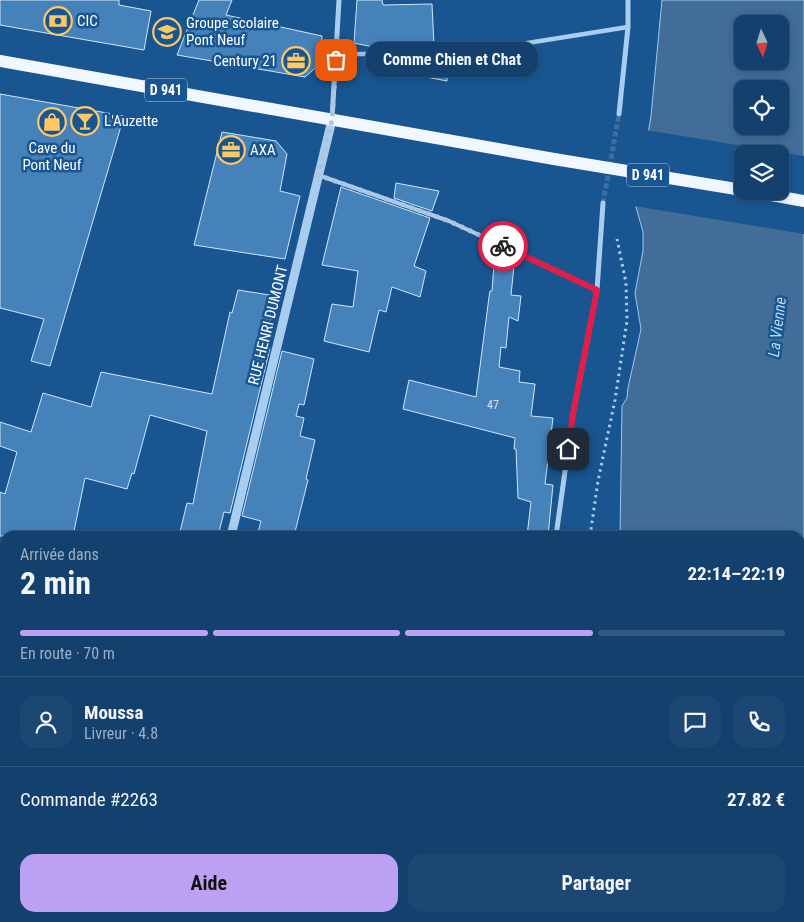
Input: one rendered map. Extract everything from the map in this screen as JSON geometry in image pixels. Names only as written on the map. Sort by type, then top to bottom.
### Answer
[{"type":"main road","name":"D 941","points":[[0,61],[554,159],[734,189]]},
{"type":"main road","points":[[789,198],[804,200]]},
{"type":"street","points":[[332,120],[339,0]]},
{"type":"street","points":[[619,114],[628,27],[628,0]]},
{"type":"street","points":[[336,49],[352,54],[365,54],[515,44],[628,27]]},
{"type":"street","name":"RUE HENRI DUMONT","points":[[232,531],[332,120]]},
{"type":"street","points":[[557,531],[573,414],[597,290],[603,203]]},
{"type":"lane","points":[[318,175],[449,221],[597,290]]},
{"type":"path","points":[[591,531],[598,481],[615,400],[627,321],[626,282],[616,236]]},
{"type":"water","name":"La Vienne","points":[[662,0],[804,0],[804,531],[620,531],[622,406],[627,398],[641,329],[635,293],[643,251],[643,232],[636,207],[651,116]]},
{"type":"pier","points":[[646,130],[737,145],[734,145],[734,200],[789,200],[789,154],[804,156],[804,234],[634,206]]},
{"type":"building","points":[[0,0],[119,0],[119,5],[151,11],[144,50],[0,25]]},
{"type":"building","points":[[199,0],[232,0],[226,15],[322,36],[321,63],[305,77],[177,55]]},
{"type":"building","points":[[357,0],[382,0],[383,5],[432,4],[434,46],[383,49],[354,43]]},
{"type":"building","points":[[434,54],[434,56],[447,55],[447,81],[411,74],[410,55]]},
{"type":"building","points":[[0,94],[124,116],[50,366],[31,361],[44,319],[0,308]]},
{"type":"building","points":[[222,132],[276,141],[287,154],[280,191],[300,196],[285,259],[194,245]]},
{"type":"building","points":[[396,183],[439,191],[432,211],[394,198]]},
{"type":"building","points":[[341,187],[430,218],[414,266],[426,271],[420,297],[392,287],[386,312],[379,310],[369,352],[324,341],[332,304],[353,307],[358,271],[322,265]]},
{"type":"building","points":[[494,264],[514,266],[511,295],[521,296],[518,321],[509,317],[506,348],[501,347],[499,367],[520,371],[519,382],[535,384],[531,416],[553,418],[545,484],[553,485],[548,531],[528,531],[531,502],[518,498],[516,449],[514,449],[515,438],[403,409],[409,380],[476,397],[489,297],[490,291],[492,291]]},
{"type":"building","points":[[238,290],[276,296],[264,347],[270,348],[230,513],[224,512],[219,531],[180,531],[187,503],[193,504],[207,431],[150,415],[134,474],[132,473],[127,489],[85,478],[74,531],[0,531],[0,492],[5,494],[17,452],[0,446],[0,422],[31,432],[43,393],[91,407],[101,372],[212,394],[230,312],[232,313]]},
{"type":"building","points":[[282,351],[314,359],[304,405],[299,404],[296,416],[304,418],[300,436],[315,440],[306,479],[308,480],[295,531],[258,531],[261,521],[242,516]]},
{"type":"tunnel","points":[[603,203],[619,114]]},
{"type":"way so far","points":[[336,60],[332,120],[318,175],[449,221],[503,246]]},
{"type":"place","name":"CIC","points":[[58,21]]},
{"type":"place","name":"Groupe scolaire Pont Neuf","points":[[167,32]]},
{"type":"place","name":"Comme Chien et Chat","points":[[336,60]]},
{"type":"place","name":"Century 21","points":[[296,61]]},
{"type":"place","name":"L'Auzette","points":[[85,121]]},
{"type":"place","name":"Cave du Pont Neuf","points":[[52,122]]},
{"type":"place","name":"AXA","points":[[231,150]]},
{"type":"route","points":[[503,246],[597,290],[568,449]]}]
